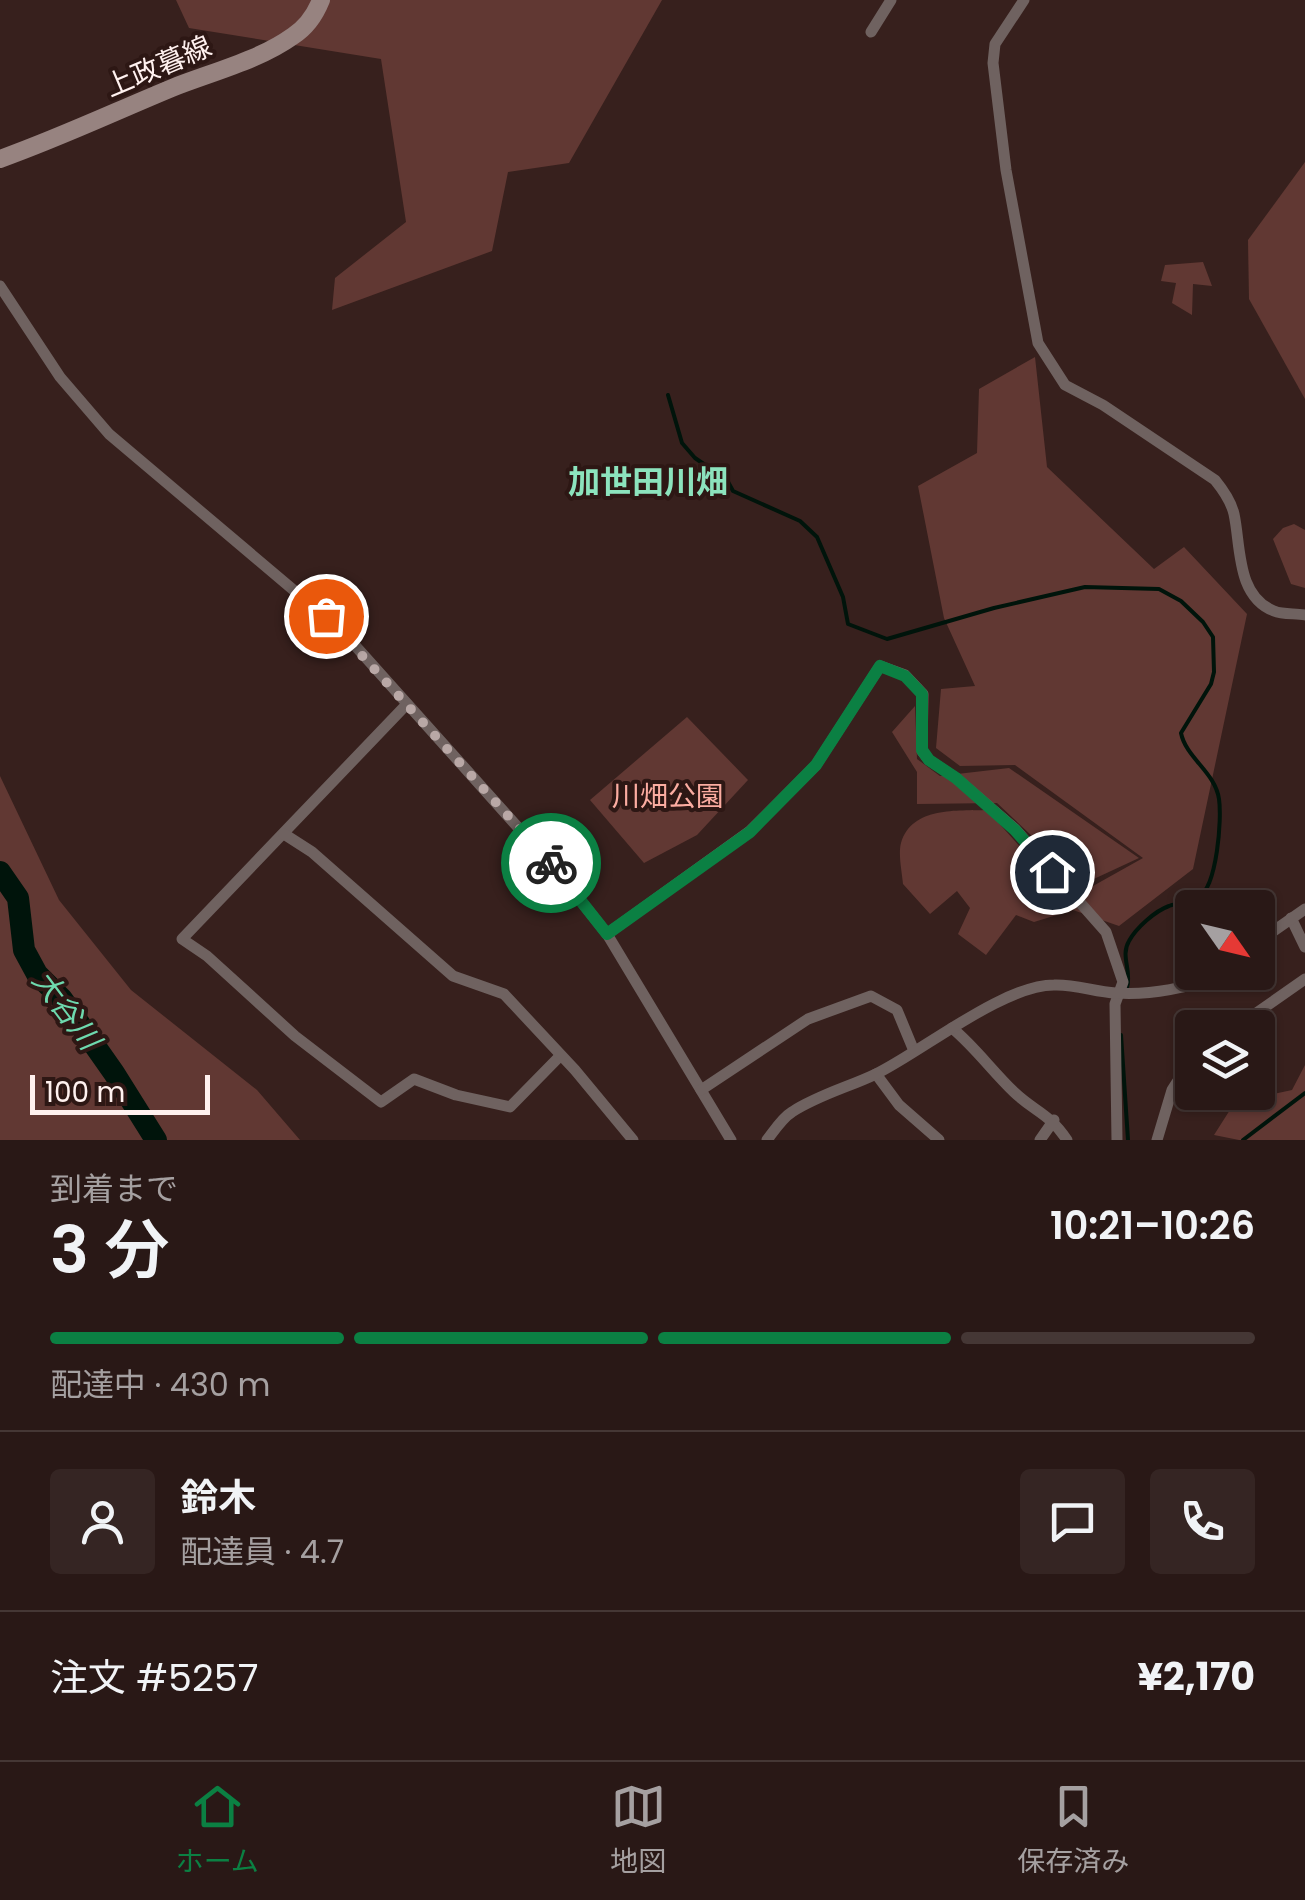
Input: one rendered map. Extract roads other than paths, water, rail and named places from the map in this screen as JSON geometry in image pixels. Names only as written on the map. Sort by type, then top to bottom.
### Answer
[{"type":"street","name":"上政暮線","points":[[0,160],[268,50],[295,35],[314,17],[321,0]]},
{"type":"street","points":[[870,32],[891,0]]},
{"type":"street","points":[[1024,0],[995,44],[993,63],[1006,170],[1038,343],[1065,385],[1103,405],[1216,480],[1234,512],[1240,560],[1248,586],[1275,612],[1305,615]]},
{"type":"street","points":[[0,286],[60,377],[109,434],[331,621],[558,872],[607,934],[731,1140]]},
{"type":"street","points":[[607,934],[750,832],[816,765],[880,666],[905,676],[922,694],[922,750],[929,760],[956,778],[1015,830],[1106,932],[1124,982],[1115,1004],[1117,1140]]},
{"type":"street","points":[[407,704],[182,939],[207,956],[294,1036],[381,1102],[414,1079],[456,1096],[510,1107],[560,1056]]},
{"type":"street","points":[[284,834],[312,852],[453,976],[504,994],[633,1140]]},
{"type":"street","points":[[1275,930],[1305,909]]},
{"type":"street","points":[[1291,918],[1305,947]]},
{"type":"street","points":[[1260,1010],[1305,979]]},
{"type":"street","points":[[766,1140],[789,1114],[836,1089],[876,1074],[1004,1000],[1052,984],[1118,993],[1175,986]]},
{"type":"street","points":[[701,1090],[808,1019],[872,996],[897,1010],[914,1051]]},
{"type":"street","points":[[952,1028],[976,1048],[1016,1094],[1054,1120],[1067,1140]]},
{"type":"street","points":[[876,1074],[899,1104],[939,1140]]},
{"type":"street","points":[[1157,1140],[1175,1085]]},
{"type":"street","points":[[1040,1140],[1054,1120]]},
{"type":"waterway","points":[[668,395],[682,443],[695,458],[727,480],[733,491],[800,521],[817,537],[843,597],[848,624],[887,639],[1085,587],[1159,589],[1181,601],[1203,622],[1213,637],[1214,672],[1211,684],[1181,733],[1219,799],[1214,866],[1199,897],[1164,908],[1132,936],[1126,952],[1127,987]]},
{"type":"waterway","name":"大谷川","points":[[0,872],[18,898],[24,950],[37,974],[62,999],[156,1140]]},
{"type":"waterway","points":[[1121,1035],[1128,1140]]},
{"type":"waterway","points":[[1243,1140],[1305,1093]]},
{"type":"district","name":"加世田川畑","points":[[648,482]]},
{"type":"park label","name":"川畑公園","points":[[668,796]]}]
